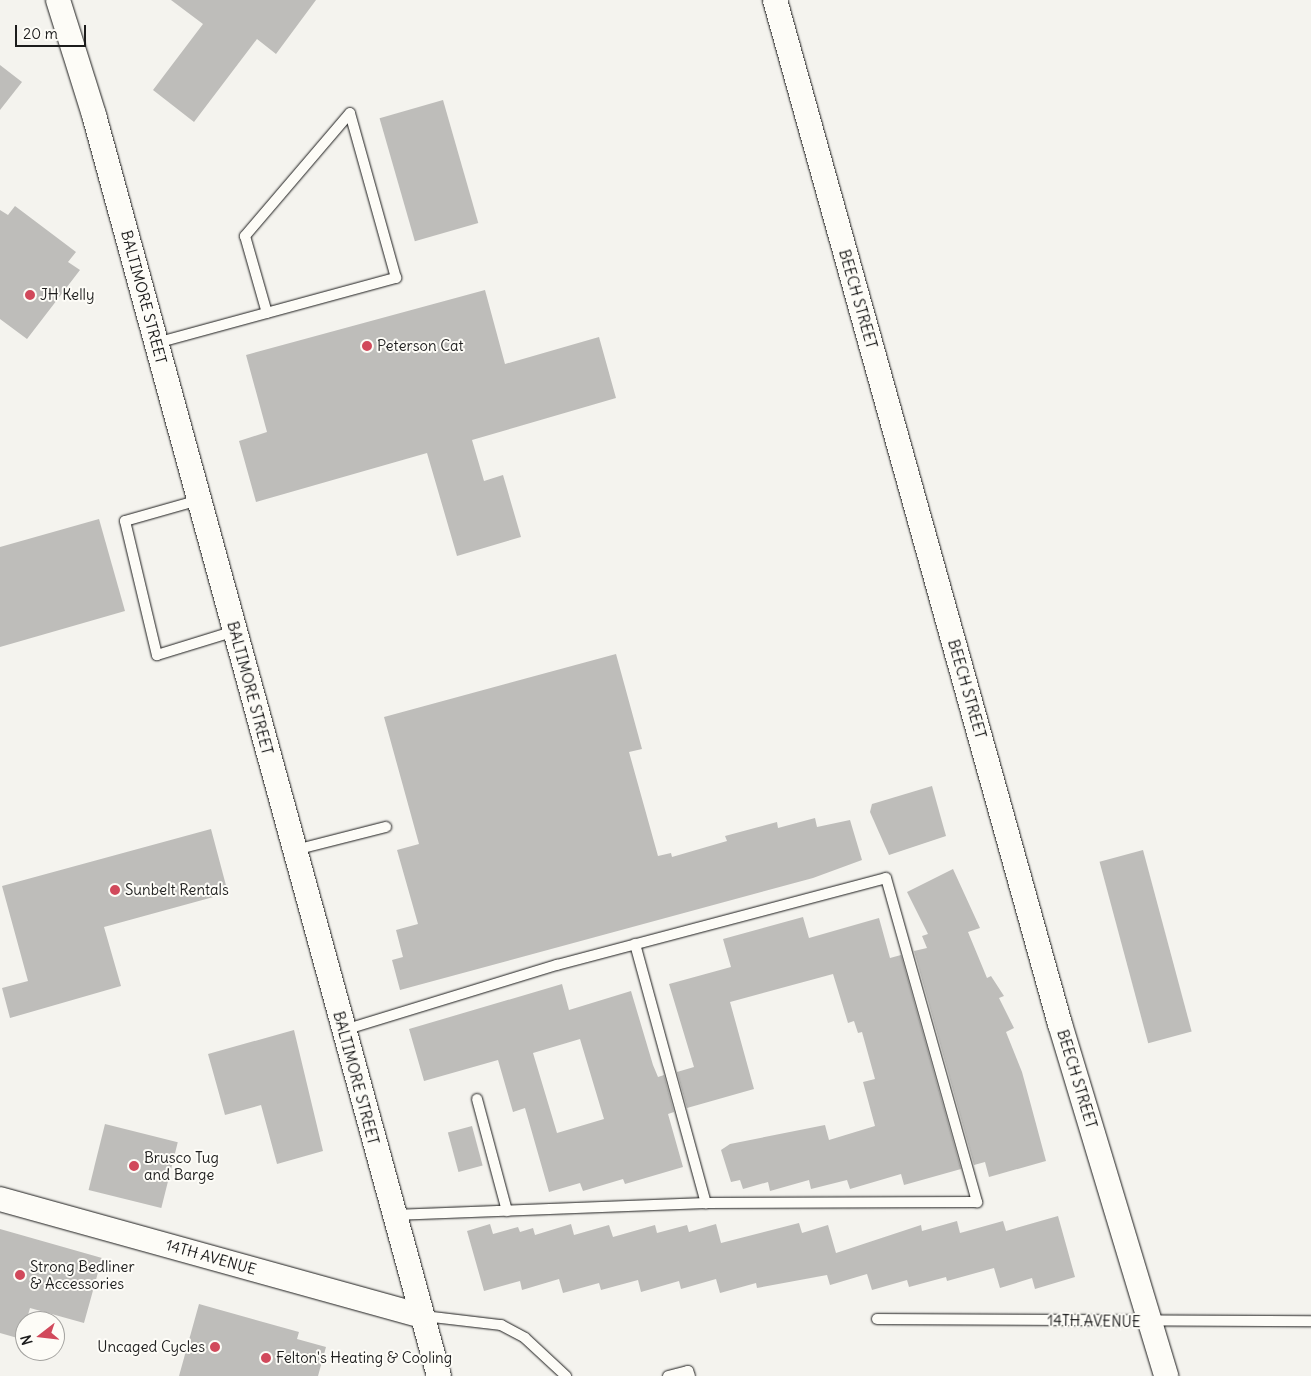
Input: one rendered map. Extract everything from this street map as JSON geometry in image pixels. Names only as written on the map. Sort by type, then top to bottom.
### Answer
[{"type":"street","name":"BALTIMORE STREET","points":[[58,0],[156,343],[421,1316],[439,1376]]},
{"type":"street","name":"BEECH STREET","points":[[776,0],[1060,1024],[1166,1376]]},
{"type":"street","name":"14TH AVENUE","points":[[0,1199],[421,1316]]},
{"type":"lane","points":[[156,343],[267,313],[396,278],[350,113],[244,236],[267,313]]},
{"type":"lane","points":[[199,500],[125,521],[157,655],[234,631]]},
{"type":"lane","points":[[294,851],[386,827]]},
{"type":"lane","points":[[343,1030],[635,944],[886,878],[976,1202],[706,1203],[394,1215]]},
{"type":"lane","points":[[635,944],[706,1203]]},
{"type":"lane","points":[[478,1098],[507,1210]]},
{"type":"lane","points":[[421,1316],[501,1325],[525,1338],[566,1376]]},
{"type":"lane","name":"14TH AVENUE","points":[[877,1319],[1151,1322],[1311,1321]]},
{"type":"lane","points":[[668,1376],[688,1371],[690,1376]]},
{"type":"building","points":[[171,0],[316,0],[276,54],[257,39],[194,122],[153,90],[203,24]]},
{"type":"building","points":[[0,65],[22,82],[0,110]]},
{"type":"building","points":[[443,100],[478,223],[415,241],[380,118]]},
{"type":"building","name":"JH Kelly","points":[[15,206],[76,252],[68,262],[80,270],[27,339],[0,319],[0,210],[8,215]]},
{"type":"building","points":[[485,290],[505,364],[599,337],[616,398],[472,440],[484,481],[503,475],[521,537],[457,556],[427,453],[256,502],[239,441],[267,432],[246,355]]},
{"type":"building","points":[[99,519],[125,611],[0,647],[0,547]]},
{"type":"building","points":[[616,654],[642,749],[629,752],[658,856],[671,853],[672,857],[727,841],[725,836],[777,822],[778,828],[815,818],[817,827],[850,820],[862,860],[813,878],[400,990],[392,960],[403,957],[396,930],[418,924],[397,850],[419,844],[384,717]]},
{"type":"building","points":[[932,786],[946,836],[889,855],[870,812],[872,804]]},
{"type":"building","name":"Sunbelt Rentals","points":[[211,829],[228,893],[104,927],[121,986],[10,1018],[2,988],[28,981],[2,886]]},
{"type":"building","points":[[1143,850],[1192,1032],[1148,1043],[1100,862]]},
{"type":"building","points":[[953,869],[980,928],[968,932],[987,978],[991,976],[1004,996],[999,998],[1014,1028],[1006,1032],[1022,1072],[1046,1161],[989,1177],[985,1162],[974,1165],[914,951],[927,948],[922,936],[928,934],[907,892]]},
{"type":"building","points":[[803,917],[809,938],[879,918],[890,958],[901,955],[961,1169],[904,1185],[901,1174],[850,1189],[847,1180],[811,1189],[809,1180],[770,1191],[768,1182],[743,1189],[740,1180],[731,1182],[721,1150],[730,1144],[825,1125],[829,1140],[875,1126],[863,1082],[875,1079],[862,1032],[858,1033],[854,1021],[848,1023],[833,974],[730,1002],[754,1089],[687,1108],[677,1072],[694,1067],[669,984],[731,967],[723,939]]},
{"type":"building","points":[[562,984],[569,1010],[631,991],[653,1065],[658,1077],[664,1075],[674,1112],[668,1114],[683,1167],[625,1184],[623,1179],[583,1191],[580,1183],[549,1192],[525,1108],[513,1112],[498,1060],[424,1081],[409,1029]],"holes":[[[580,1039],[604,1119],[557,1133],[533,1053]]]},
{"type":"building","points":[[294,1030],[323,1151],[277,1164],[261,1105],[225,1115],[208,1054]]},
{"type":"building","name":"Brusco Tug and Barge","points":[[105,1124],[178,1142],[161,1208],[89,1190]]},
{"type":"building","points":[[472,1126],[483,1166],[458,1172],[448,1132]]},
{"type":"building","points":[[1058,1216],[1075,1277],[1035,1289],[1032,1278],[1000,1288],[994,1268],[947,1281],[946,1277],[909,1287],[907,1280],[872,1290],[867,1274],[830,1285],[827,1275],[757,1288],[756,1283],[720,1293],[716,1279],[681,1289],[679,1281],[641,1292],[638,1280],[601,1290],[599,1283],[563,1293],[559,1279],[522,1290],[520,1281],[484,1291],[467,1231],[490,1224],[493,1234],[518,1227],[520,1232],[533,1228],[535,1235],[571,1224],[574,1235],[609,1225],[613,1237],[655,1225],[657,1233],[687,1225],[689,1232],[716,1224],[721,1243],[799,1223],[802,1233],[828,1225],[836,1253],[921,1225],[922,1231],[957,1221],[960,1233],[1003,1221],[1006,1231]]},
{"type":"building","points":[[0,1229],[102,1258],[84,1323],[65,1318],[65,1311],[41,1311],[30,1308],[29,1311],[15,1311],[15,1337],[0,1333]]},
{"type":"building","points":[[199,1304],[299,1332],[297,1339],[326,1347],[318,1376],[179,1376]]},
{"type":"place","name":"JH Kelly","points":[[30,295]]},
{"type":"place","name":"Peterson Cat","points":[[367,346]]},
{"type":"place","name":"Sunbelt Rentals","points":[[115,890]]},
{"type":"place","name":"Brusco Tug and Barge","points":[[134,1166]]},
{"type":"place","name":"Strong Bedliner & Accessories","points":[[20,1275]]},
{"type":"place","name":"Uncaged Cycles","points":[[215,1347]]},
{"type":"place","name":"Felton's Heating & Cooling","points":[[266,1358]]}]
